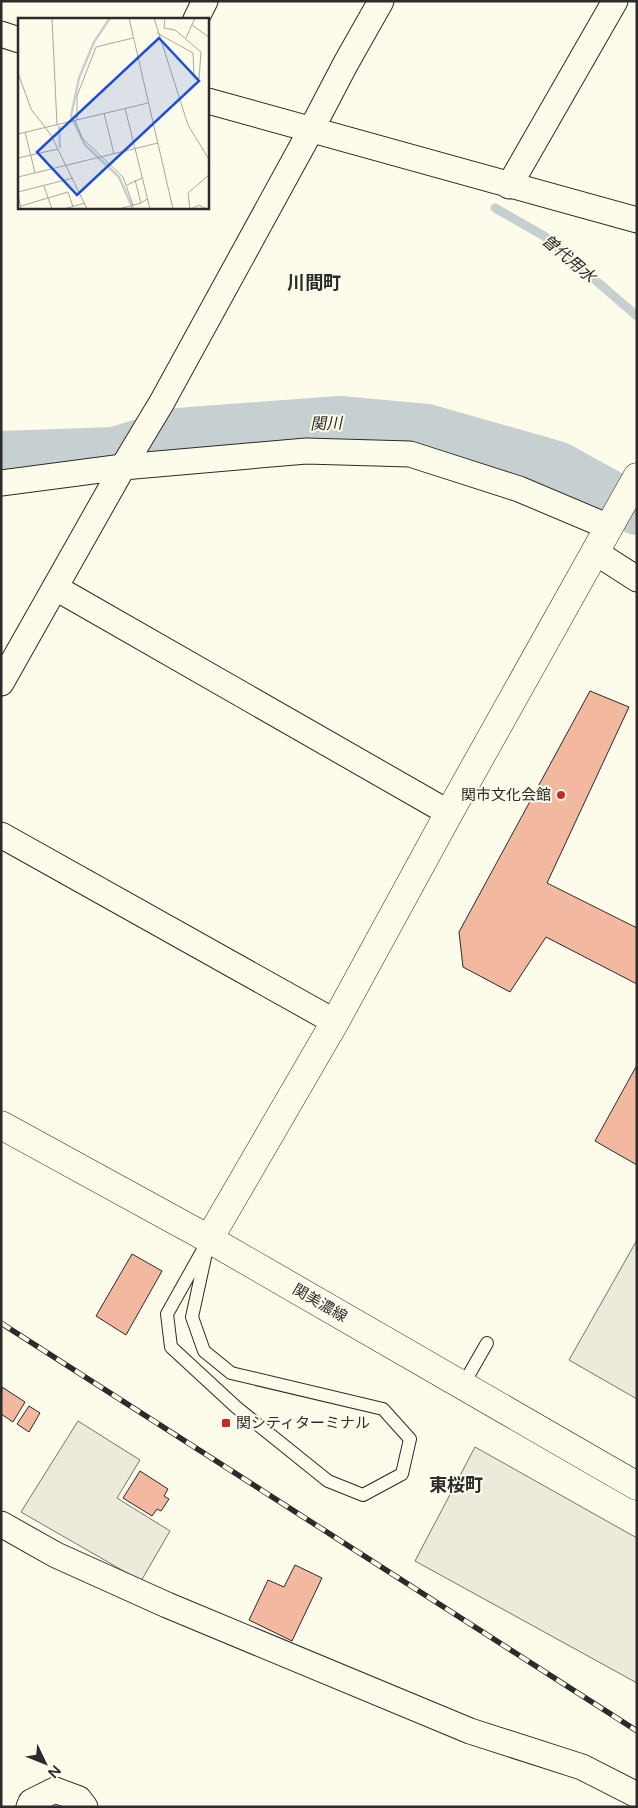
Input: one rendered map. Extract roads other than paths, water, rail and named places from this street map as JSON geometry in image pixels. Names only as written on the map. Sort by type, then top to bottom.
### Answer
[{"type":"street","points":[[196,18],[205,1]]},
{"type":"street","points":[[1,683],[162,402],[381,1]]},
{"type":"street","points":[[509,186],[615,1]]},
{"type":"street","points":[[1,34],[18,40]]},
{"type":"street","points":[[209,101],[637,220]]},
{"type":"street","points":[[1,482],[124,466],[306,451],[410,454],[518,489],[609,527]]},
{"type":"street","points":[[209,1239],[335,1022],[449,813],[637,477]]},
{"type":"street","points":[[595,552],[637,579]]},
{"type":"street","points":[[56,588],[449,813]]},
{"type":"street","points":[[1,835],[335,1022]]},
{"type":"street","name":"関美濃線","points":[[1,1125],[209,1239],[637,1486]]},
{"type":"street","points":[[1,1524],[56,1555],[167,1606],[470,1731],[582,1767],[637,1795]]},
{"type":"street","points":[[29,1807],[31,1802],[55,1790],[79,1799],[85,1807]]},
{"type":"lane","points":[[209,1239],[192,1317],[204,1351],[231,1374],[383,1409],[410,1440],[402,1474],[363,1496],[328,1481],[236,1407],[171,1347],[167,1314],[209,1239]]},
{"type":"lane","points":[[463,1385],[487,1343]]},
{"type":"waterway","name":"曽代用水","points":[[495,208],[544,236],[637,316]]},
{"type":"waterway","name":"関川","points":[[1,456],[114,452],[178,433],[339,421],[427,429],[557,466],[637,510]]},
{"type":"railway","points":[[1,1323],[637,1731]]},
{"type":"place","name":"関市文化会館","points":[[561,795]]},
{"type":"place","name":"関シティターミナル","points":[[226,1423]]},
{"type":"district","name":"川間町","points":[[314,283]]},
{"type":"district","name":"東桜町","points":[[456,1485]]}]
